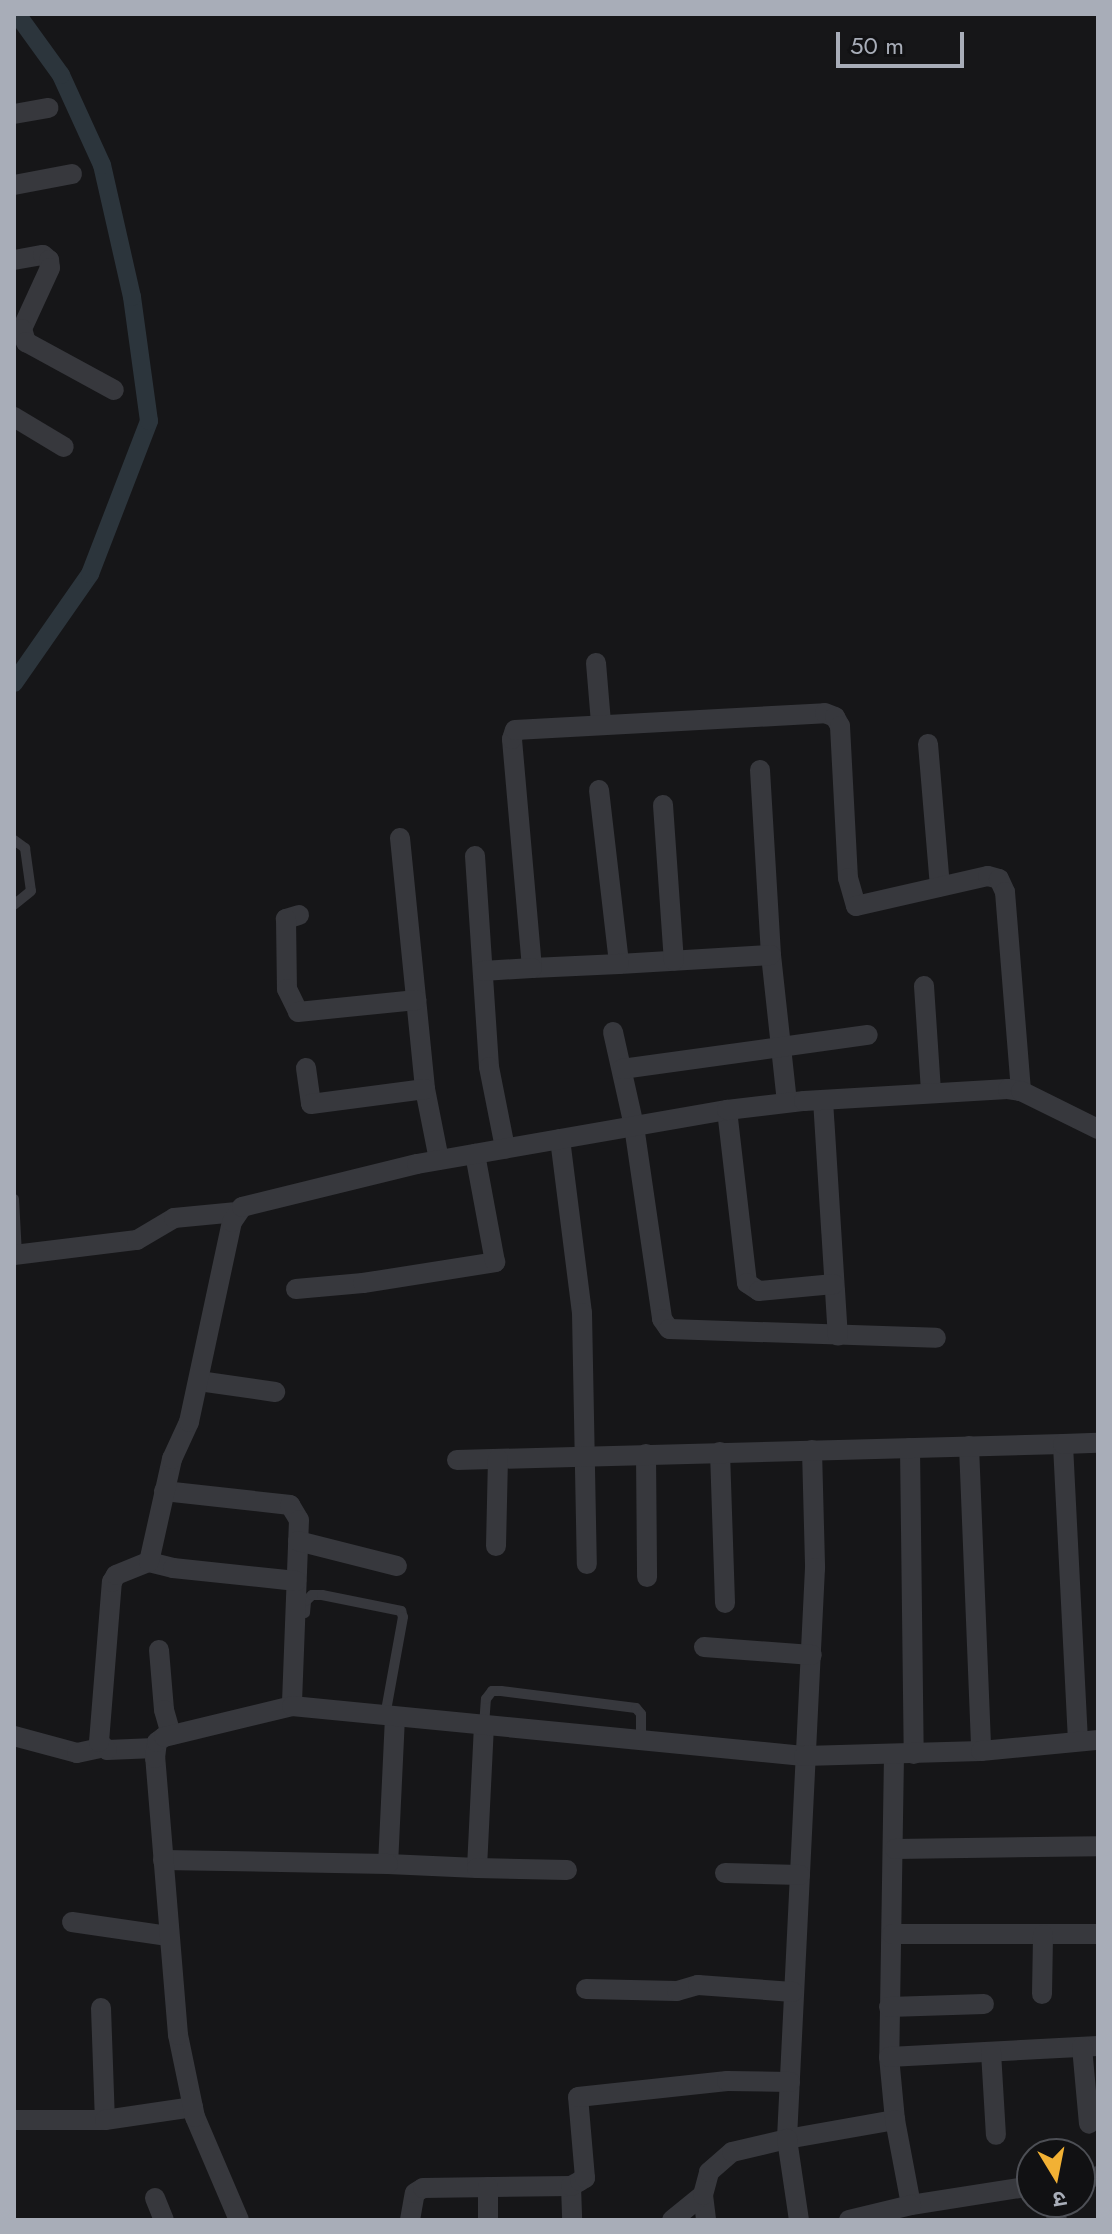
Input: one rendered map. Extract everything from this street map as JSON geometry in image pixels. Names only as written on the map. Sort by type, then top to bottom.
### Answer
[{"type":"street","points":[[14,114],[48,108]]},
{"type":"street","points":[[14,185],[72,174]]},
{"type":"street","points":[[14,260],[43,255],[49,260],[50,268],[22,329],[26,342],[114,390]]},
{"type":"street","points":[[14,417],[64,447]]},
{"type":"street","points":[[596,663],[601,723]]},
{"type":"street","points":[[532,968],[514,764],[515,730],[825,713],[835,717],[840,726],[851,898],[856,906],[988,876],[999,879],[1005,892],[1021,1091]]},
{"type":"street","points":[[928,744],[940,886]]},
{"type":"street","points":[[760,770],[771,955],[787,1102]]},
{"type":"street","points":[[599,790],[619,964]]},
{"type":"street","points":[[663,805],[674,961]]},
{"type":"street","points":[[400,838],[425,1089],[439,1160]]},
{"type":"street","points":[[475,856],[489,1067],[505,1148]]},
{"type":"street","points":[[299,915],[286,919],[287,989],[298,1012],[416,1000]]},
{"type":"street","points":[[483,971],[771,955]]},
{"type":"street","points":[[924,986],[931,1092]]},
{"type":"street","points":[[613,1032],[634,1126],[662,1319],[669,1329],[936,1338]]},
{"type":"street","points":[[622,1069],[868,1035]]},
{"type":"street","points":[[306,1068],[311,1104],[425,1089]]},
{"type":"street","points":[[15,1255],[137,1240],[174,1218],[237,1212],[253,1202],[439,1160],[787,1102],[931,1092],[1021,1091],[1098,1129]]},
{"type":"street","points":[[823,1100],[838,1336]]},
{"type":"street","points":[[727,1110],[747,1283],[759,1291],[834,1284]]},
{"type":"street","points":[[560,1139],[582,1313],[587,1564]]},
{"type":"street","points":[[296,1289],[363,1283],[495,1262],[475,1154]]},
{"type":"street","points":[[149,1562],[172,1459],[189,1422],[237,1212]]},
{"type":"street","points":[[199,1381],[275,1392]]},
{"type":"street","points":[[457,1460],[1098,1443]]},
{"type":"street","points":[[14,1736],[77,1753],[163,1742],[296,1706],[804,1756],[981,1751],[1088,1741],[1063,1444]]},
{"type":"street","points":[[969,1446],[981,1751]]},
{"type":"street","points":[[907,2211],[889,2057],[889,2007],[895,1849],[904,1754],[910,1448]]},
{"type":"street","points":[[799,2220],[787,2139],[804,1756],[812,1655],[815,1568],[812,1450]]},
{"type":"street","points":[[720,1452],[725,1603]]},
{"type":"street","points":[[646,1454],[647,1577]]},
{"type":"street","points":[[496,1546],[498,1459]]},
{"type":"street","points":[[164,1491],[290,1505],[299,1520],[296,1706]]},
{"type":"street","points":[[298,1541],[397,1566]]},
{"type":"street","points":[[101,1748],[102,1681],[112,1582],[116,1575],[149,1562],[173,1568],[296,1581]]},
{"type":"street","points":[[704,1647],[812,1655]]},
{"type":"street","points":[[159,1650],[164,1710],[163,1860],[178,2035],[193,2107],[239,2220]]},
{"type":"street","points":[[388,1864],[390,1716]]},
{"type":"street","points":[[477,1868],[484,1726]]},
{"type":"street","points":[[895,1849],[1098,1846]]},
{"type":"street","points":[[163,1860],[567,1870]]},
{"type":"street","points":[[725,1873],[800,1875]]},
{"type":"street","points":[[72,1922],[168,1936]]},
{"type":"street","points":[[892,1934],[1098,1934]]},
{"type":"street","points":[[1042,1994],[1043,1935]]},
{"type":"street","points":[[586,1989],[677,1991],[698,1985],[793,1992]]},
{"type":"street","points":[[889,2007],[984,2004]]},
{"type":"street","points":[[101,2008],[105,2120]]},
{"type":"street","points":[[889,2057],[1090,2046],[1089,2124]]},
{"type":"street","points":[[991,2052],[996,2135]]},
{"type":"street","points":[[410,2220],[415,2193],[423,2188],[571,2186],[585,2178],[578,2097],[727,2081],[790,2082]]},
{"type":"street","points":[[14,2120],[105,2120],[193,2107]]},
{"type":"street","points":[[706,2220],[703,2195],[709,2172],[732,2152],[895,2120]]},
{"type":"street","points":[[571,2186],[572,2220]]},
{"type":"street","points":[[488,2187],[488,2220]]},
{"type":"street","points":[[849,2220],[1016,2189]]},
{"type":"street","points":[[672,2220],[703,2195]]},
{"type":"street","points":[[155,2198],[164,2220]]},
{"type":"lane","points":[[14,840],[25,848],[31,891],[14,905]]},
{"type":"lane","points":[[14,1199],[15,1255]]},
{"type":"lane","points":[[296,1706],[306,1601],[312,1595],[322,1595],[401,1611],[403,1617],[390,1716]]},
{"type":"lane","points":[[484,1726],[486,1699],[492,1691],[501,1691],[636,1708],[641,1714],[641,1740]]},
{"type":"waterway","points":[[14,683],[90,574],[149,421],[132,297],[102,165],[61,75],[17,14]]}]
